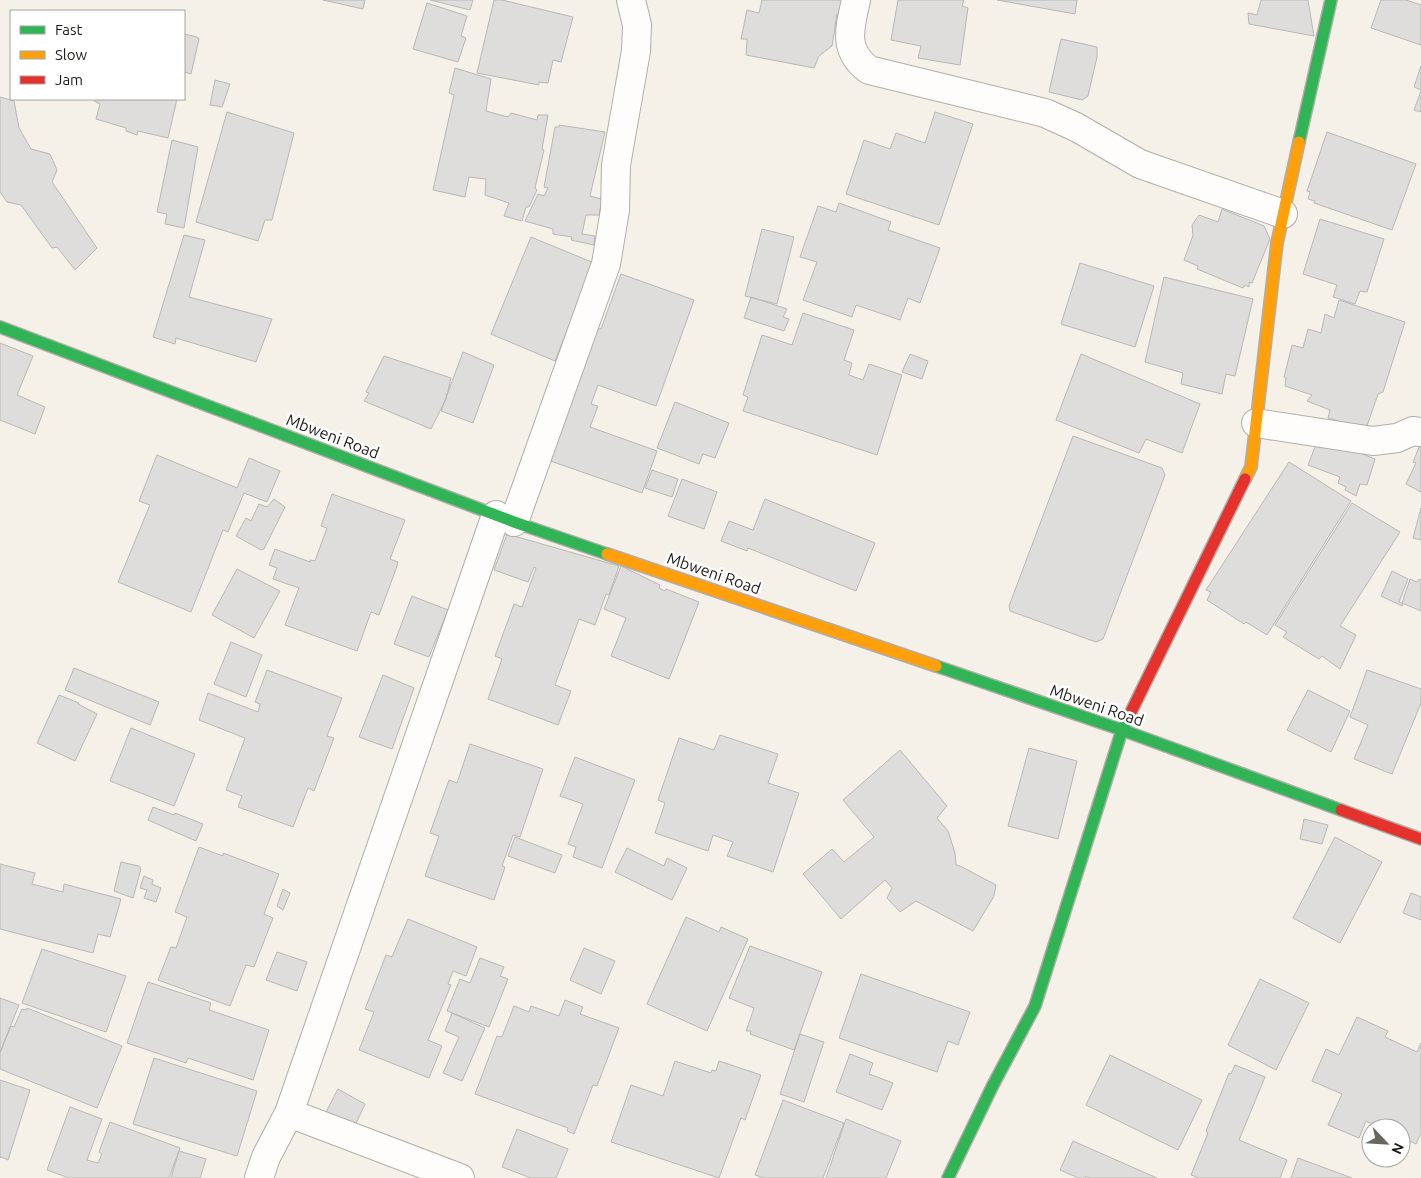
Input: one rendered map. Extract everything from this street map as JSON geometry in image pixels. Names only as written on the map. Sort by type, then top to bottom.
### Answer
[{"type":"street","points":[[260,1178],[266,1157],[288,1113],[505,518],[606,264],[616,210],[616,164],[636,51],[637,25],[631,0]]},
{"type":"street","points":[[856,0],[849,33],[858,62],[869,70],[1045,113],[1076,127],[1140,164],[1283,214]]},
{"type":"street","points":[[948,1178],[993,1085],[1035,1006],[1122,730],[1251,467],[1277,243],[1331,0]]},
{"type":"street","name":"Mbweni Road","points":[[0,327],[505,518],[1122,730],[1421,840]]},
{"type":"street","points":[[1256,423],[1373,441],[1397,438],[1413,431],[1421,432]]},
{"type":"street","points":[[288,1113],[460,1178]]},
{"type":"building","points":[[323,0],[365,0],[363,9]]},
{"type":"building","points":[[430,0],[473,0],[470,10]]},
{"type":"building","points":[[494,0],[502,0],[573,17],[561,62],[553,60],[548,83],[539,82],[539,85],[477,73]]},
{"type":"building","points":[[762,0],[844,0],[841,14],[837,14],[832,46],[819,56],[814,68],[746,55],[747,39],[741,39],[747,10],[759,13]]},
{"type":"building","points":[[898,0],[964,0],[962,6],[968,8],[960,65],[918,58],[921,46],[891,40]]},
{"type":"building","points":[[997,0],[1077,0],[1075,14]]},
{"type":"building","points":[[1261,0],[1308,0],[1314,36],[1249,24],[1248,13],[1257,15]]},
{"type":"building","points":[[1381,0],[1406,0],[1421,5],[1421,45],[1371,28]]},
{"type":"building","points":[[427,3],[467,16],[461,36],[466,38],[458,62],[413,49]]},
{"type":"building","points":[[185,34],[199,39],[191,74],[185,72]]},
{"type":"building","points":[[1061,39],[1097,47],[1097,57],[1088,96],[1082,100],[1049,92]]},
{"type":"building","points":[[1421,66],[1421,90],[1414,87]]},
{"type":"building","points":[[455,68],[491,79],[486,111],[508,117],[511,113],[537,120],[538,115],[548,115],[542,149],[544,150],[535,188],[537,190],[529,207],[526,207],[522,221],[504,216],[509,203],[485,195],[486,179],[469,177],[465,197],[433,190],[454,95],[449,93]]},
{"type":"building","points":[[215,80],[230,84],[222,107],[210,105]]},
{"type":"building","points":[[1421,91],[1421,112],[1414,110]]},
{"type":"building","points":[[0,97],[14,101],[19,128],[31,149],[50,154],[57,170],[52,182],[97,248],[75,270],[57,247],[52,248],[21,205],[7,202],[0,192]]},
{"type":"building","points":[[177,100],[168,138],[138,131],[137,135],[126,131],[126,128],[96,119],[100,104],[94,101]]},
{"type":"building","points":[[227,112],[294,133],[272,220],[265,220],[258,241],[196,222]]},
{"type":"building","points":[[935,112],[973,124],[939,225],[846,194],[864,140],[890,149],[896,133],[925,143]]},
{"type":"building","points":[[559,125],[605,132],[590,196],[602,199],[599,215],[586,215],[582,234],[595,236],[594,245],[571,240],[572,237],[553,234],[553,229],[525,221],[538,194],[544,196],[548,188],[544,187],[555,127],[559,127]]},
{"type":"building","points":[[1327,132],[1416,164],[1392,230],[1314,203],[1315,201],[1308,199],[1310,192],[1307,191]]},
{"type":"building","points":[[172,140],[198,147],[184,228],[165,224],[167,214],[157,212]]},
{"type":"building","points":[[839,203],[891,222],[888,230],[940,248],[920,303],[908,298],[900,320],[856,305],[852,317],[803,300],[817,262],[800,257],[818,206],[836,212]]},
{"type":"building","points":[[1222,209],[1264,226],[1270,239],[1252,283],[1249,282],[1249,287],[1245,285],[1243,288],[1197,269],[1198,266],[1184,260],[1193,235],[1192,225],[1199,215],[1218,222]]},
{"type":"building","points":[[1320,219],[1384,239],[1367,292],[1360,291],[1355,304],[1333,297],[1337,285],[1303,274]]},
{"type":"building","points":[[762,229],[794,237],[777,304],[745,296]]},
{"type":"building","points":[[184,235],[205,240],[189,297],[272,319],[256,362],[176,338],[175,344],[153,337]]},
{"type":"building","points":[[531,237],[594,263],[555,361],[491,334]]},
{"type":"building","points":[[1080,263],[1154,286],[1135,347],[1061,324]]},
{"type":"building","points":[[621,274],[694,300],[656,406],[598,385],[591,404],[598,406],[590,427],[657,451],[642,493],[542,458],[593,327],[601,329]]},
{"type":"building","points":[[1164,277],[1253,299],[1235,376],[1226,374],[1222,394],[1181,384],[1183,373],[1145,362]]},
{"type":"building","points":[[751,297],[787,309],[783,317],[789,319],[784,331],[744,318]]},
{"type":"building","points":[[1339,300],[1405,322],[1383,392],[1378,394],[1366,429],[1328,418],[1330,410],[1307,401],[1312,395],[1285,386],[1286,378],[1284,377],[1292,345],[1303,348],[1308,329],[1321,333],[1325,314],[1334,318]]},
{"type":"building","points":[[803,313],[854,330],[844,360],[852,363],[849,375],[863,380],[869,364],[902,375],[877,455],[743,411],[748,397],[743,395],[762,335],[792,345]]},
{"type":"building","points":[[0,343],[33,356],[17,395],[45,407],[35,434],[0,420]]},
{"type":"building","points":[[463,352],[494,365],[473,423],[441,411]]},
{"type":"building","points":[[910,354],[928,361],[922,379],[902,372]]},
{"type":"building","points":[[1081,354],[1200,404],[1182,453],[1146,439],[1139,453],[1056,420]]},
{"type":"building","points":[[384,356],[451,378],[446,399],[431,429],[364,401],[369,393],[366,392]]},
{"type":"building","points":[[675,402],[729,423],[715,458],[703,454],[699,464],[657,448]]},
{"type":"building","points":[[1073,436],[1162,468],[1165,475],[1103,639],[1096,642],[1010,611],[1009,606]]},
{"type":"building","points":[[1317,442],[1338,444],[1375,459],[1367,485],[1360,484],[1356,496],[1345,490],[1346,487],[1338,483],[1340,477],[1308,465]]},
{"type":"building","points":[[1420,445],[1421,492],[1406,484],[1416,463],[1413,462]]},
{"type":"building","points":[[157,455],[237,488],[249,458],[280,471],[267,502],[244,493],[228,532],[223,530],[191,612],[118,582],[150,505],[139,501]]},
{"type":"building","points":[[1289,462],[1351,501],[1267,635],[1246,622],[1244,624],[1207,600],[1211,592],[1206,590]]},
{"type":"building","points":[[652,470],[678,479],[672,497],[645,488]]},
{"type":"building","points":[[682,479],[717,492],[704,529],[668,516]]},
{"type":"building","points":[[332,494],[405,520],[390,559],[398,562],[396,569],[379,615],[371,612],[357,651],[285,625],[299,588],[273,579],[277,568],[269,565],[275,549],[310,562],[310,560],[315,561],[327,528],[321,526]]},
{"type":"building","points":[[274,499],[285,507],[264,549],[261,550],[236,536],[246,518],[251,521],[259,504],[267,507]]},
{"type":"building","points":[[765,499],[875,543],[856,591],[748,548],[747,551],[721,541],[729,521],[753,530]]},
{"type":"building","points":[[1352,503],[1400,532],[1340,626],[1356,635],[1340,669],[1322,656],[1319,659],[1283,637],[1287,632],[1275,625]]},
{"type":"building","points":[[1421,508],[1421,540],[1413,538]]},
{"type":"building","points":[[507,534],[619,566],[609,595],[606,594],[595,625],[579,619],[555,685],[571,691],[558,725],[488,699],[502,659],[495,656],[514,604],[522,607],[536,568],[534,567],[528,582],[494,570]]},
{"type":"building","points":[[621,566],[660,585],[659,588],[665,591],[666,589],[699,602],[669,679],[611,656],[626,618],[604,609]]},
{"type":"building","points":[[237,569],[280,591],[254,638],[212,615]]},
{"type":"building","points":[[1392,571],[1408,579],[1399,602],[1403,604],[1402,606],[1381,596]]},
{"type":"building","points":[[1410,579],[1417,582],[1419,579],[1421,580],[1421,611],[1402,603]]},
{"type":"building","points":[[412,596],[448,610],[429,657],[394,644]]},
{"type":"building","points":[[231,642],[262,655],[246,697],[214,684]]},
{"type":"building","points":[[74,668],[159,702],[150,725],[65,690]]},
{"type":"building","points":[[267,670],[342,698],[327,736],[334,738],[314,791],[308,788],[293,827],[238,807],[242,796],[226,790],[245,738],[199,720],[208,693],[258,712],[260,704],[255,702]]},
{"type":"building","points":[[1367,670],[1421,689],[1421,703],[1392,774],[1354,759],[1368,725],[1350,717]]},
{"type":"building","points":[[383,675],[414,688],[392,749],[359,737]]},
{"type":"building","points":[[1308,690],[1350,711],[1331,752],[1287,730]]},
{"type":"building","points":[[59,695],[79,703],[97,714],[75,761],[37,743]]},
{"type":"building","points":[[131,728],[195,754],[174,806],[110,781]]},
{"type":"building","points":[[720,735],[778,754],[768,783],[799,793],[773,872],[727,856],[733,842],[713,835],[708,851],[655,833],[665,803],[658,800],[679,738],[714,750]]},
{"type":"building","points":[[470,744],[543,769],[520,837],[513,835],[502,866],[505,867],[494,900],[425,876],[439,836],[430,833],[449,780],[457,783]]},
{"type":"building","points":[[1029,748],[1077,761],[1058,839],[1008,826]]},
{"type":"building","points":[[900,750],[947,806],[937,818],[948,831],[955,853],[956,865],[996,885],[994,896],[973,931],[916,901],[900,912],[887,898],[892,888],[885,880],[841,919],[803,874],[832,849],[844,862],[874,837],[843,800]]},
{"type":"building","points":[[575,757],[635,780],[602,868],[573,857],[576,847],[568,844],[583,804],[560,796]]},
{"type":"building","points":[[153,807],[203,824],[196,841],[148,820]]},
{"type":"building","points":[[1304,819],[1328,825],[1322,844],[1300,839]]},
{"type":"building","points":[[515,837],[562,855],[555,873],[508,856]]},
{"type":"building","points":[[1335,837],[1382,862],[1340,943],[1293,918]]},
{"type":"building","points":[[199,847],[223,856],[223,853],[279,874],[264,914],[273,918],[254,967],[246,965],[230,1006],[158,980],[171,947],[176,948],[187,917],[175,912]]},
{"type":"building","points":[[627,848],[664,866],[667,858],[687,868],[672,900],[615,872]]},
{"type":"building","points":[[121,862],[139,866],[141,869],[133,898],[114,891]]},
{"type":"building","points":[[0,864],[35,873],[32,884],[63,892],[64,884],[121,899],[110,937],[98,934],[93,953],[0,929]]},
{"type":"building","points":[[144,876],[153,880],[152,884],[161,888],[156,902],[144,898],[147,890],[140,888]]},
{"type":"building","points":[[283,889],[290,893],[283,910],[277,906]]},
{"type":"building","points":[[1411,893],[1421,897],[1421,920],[1403,913]]},
{"type":"building","points":[[686,917],[719,932],[721,927],[748,939],[707,1031],[647,1004]]},
{"type":"building","points":[[408,919],[477,947],[466,976],[453,971],[448,984],[451,985],[428,1040],[442,1046],[429,1078],[359,1050],[374,1012],[365,1009],[386,955],[392,957]]},
{"type":"building","points":[[750,946],[822,972],[794,1050],[750,1034],[751,1031],[746,1031],[754,1008],[729,998]]},
{"type":"building","points":[[584,948],[615,961],[601,994],[570,980]]},
{"type":"building","points":[[42,949],[126,976],[106,1032],[22,1003]]},
{"type":"building","points":[[277,952],[307,962],[297,991],[266,980]]},
{"type":"building","points":[[480,958],[504,967],[500,976],[508,979],[489,1027],[447,1011],[460,979],[470,983]]},
{"type":"building","points":[[861,974],[970,1012],[958,1045],[948,1041],[937,1072],[839,1038]]},
{"type":"building","points":[[1260,979],[1309,1003],[1276,1070],[1228,1045]]},
{"type":"building","points":[[148,982],[211,1003],[209,1010],[269,1030],[253,1080],[188,1058],[186,1063],[127,1043]]},
{"type":"building","points":[[0,998],[19,1005],[0,1052]]},
{"type":"building","points":[[565,1000],[583,1007],[580,1014],[619,1028],[597,1086],[593,1085],[574,1134],[567,1131],[568,1128],[475,1094],[497,1036],[502,1037],[514,1006],[529,1012],[531,1006],[559,1016]]},
{"type":"building","points":[[27,1008],[122,1046],[97,1108],[0,1069],[0,1053],[11,1026],[14,1027],[22,1009],[26,1010]]},
{"type":"building","points":[[452,1013],[485,1028],[462,1081],[443,1073],[459,1037],[445,1031]]},
{"type":"building","points":[[1357,1017],[1388,1031],[1385,1037],[1417,1052],[1421,1043],[1421,1133],[1416,1144],[1411,1142],[1411,1118],[1361,1118],[1361,1133],[1359,1138],[1328,1125],[1342,1094],[1312,1081],[1326,1049],[1339,1055]]},
{"type":"building","points":[[800,1034],[824,1042],[804,1102],[780,1094]]},
{"type":"building","points":[[850,1054],[873,1063],[869,1074],[893,1083],[882,1110],[836,1092]]},
{"type":"building","points":[[1110,1055],[1202,1100],[1178,1150],[1086,1105]]},
{"type":"building","points":[[154,1058],[257,1091],[237,1156],[133,1124]]},
{"type":"building","points":[[675,1061],[711,1073],[712,1070],[716,1071],[719,1061],[761,1075],[745,1120],[741,1118],[719,1178],[611,1142],[631,1085],[663,1096]]},
{"type":"building","points":[[1235,1065],[1265,1077],[1239,1140],[1287,1160],[1280,1178],[1199,1178],[1191,1175],[1229,1073],[1231,1074]]},
{"type":"building","points":[[0,1080],[30,1090],[8,1160],[0,1158]]},
{"type":"building","points":[[338,1089],[365,1104],[353,1130],[324,1116]]},
{"type":"building","points":[[783,1100],[844,1123],[823,1178],[764,1178],[755,1175]]},
{"type":"building","points":[[70,1107],[102,1119],[87,1160],[98,1163],[102,1154],[99,1152],[110,1122],[180,1148],[169,1178],[69,1178],[47,1170]]},
{"type":"building","points":[[846,1119],[901,1141],[886,1178],[826,1178]]},
{"type":"building","points":[[517,1129],[568,1149],[556,1178],[531,1178],[502,1167]]},
{"type":"building","points":[[1073,1141],[1157,1178],[1090,1178],[1086,1176],[1085,1178],[1079,1178],[1069,1174],[1060,1170]]},
{"type":"building","points":[[179,1151],[206,1159],[200,1178],[171,1178]]},
{"type":"building","points":[[1298,1158],[1352,1178],[1291,1178]]},
{"type":"traffic: fast","points":[[1299,142],[1331,0]]},
{"type":"traffic: fast","points":[[0,327],[514,522],[607,554]]},
{"type":"traffic: fast","points":[[936,666],[1122,730],[1341,810]]},
{"type":"traffic: fast","points":[[948,1178],[993,1085],[1035,1006],[1122,730],[1130,714]]},
{"type":"traffic: slow","points":[[1245,479],[1251,467],[1277,243],[1299,142]]},
{"type":"traffic: slow","points":[[607,554],[936,666]]},
{"type":"traffic: jam","points":[[1130,714],[1245,479]]},
{"type":"traffic: jam","points":[[1341,810],[1421,839]]}]
